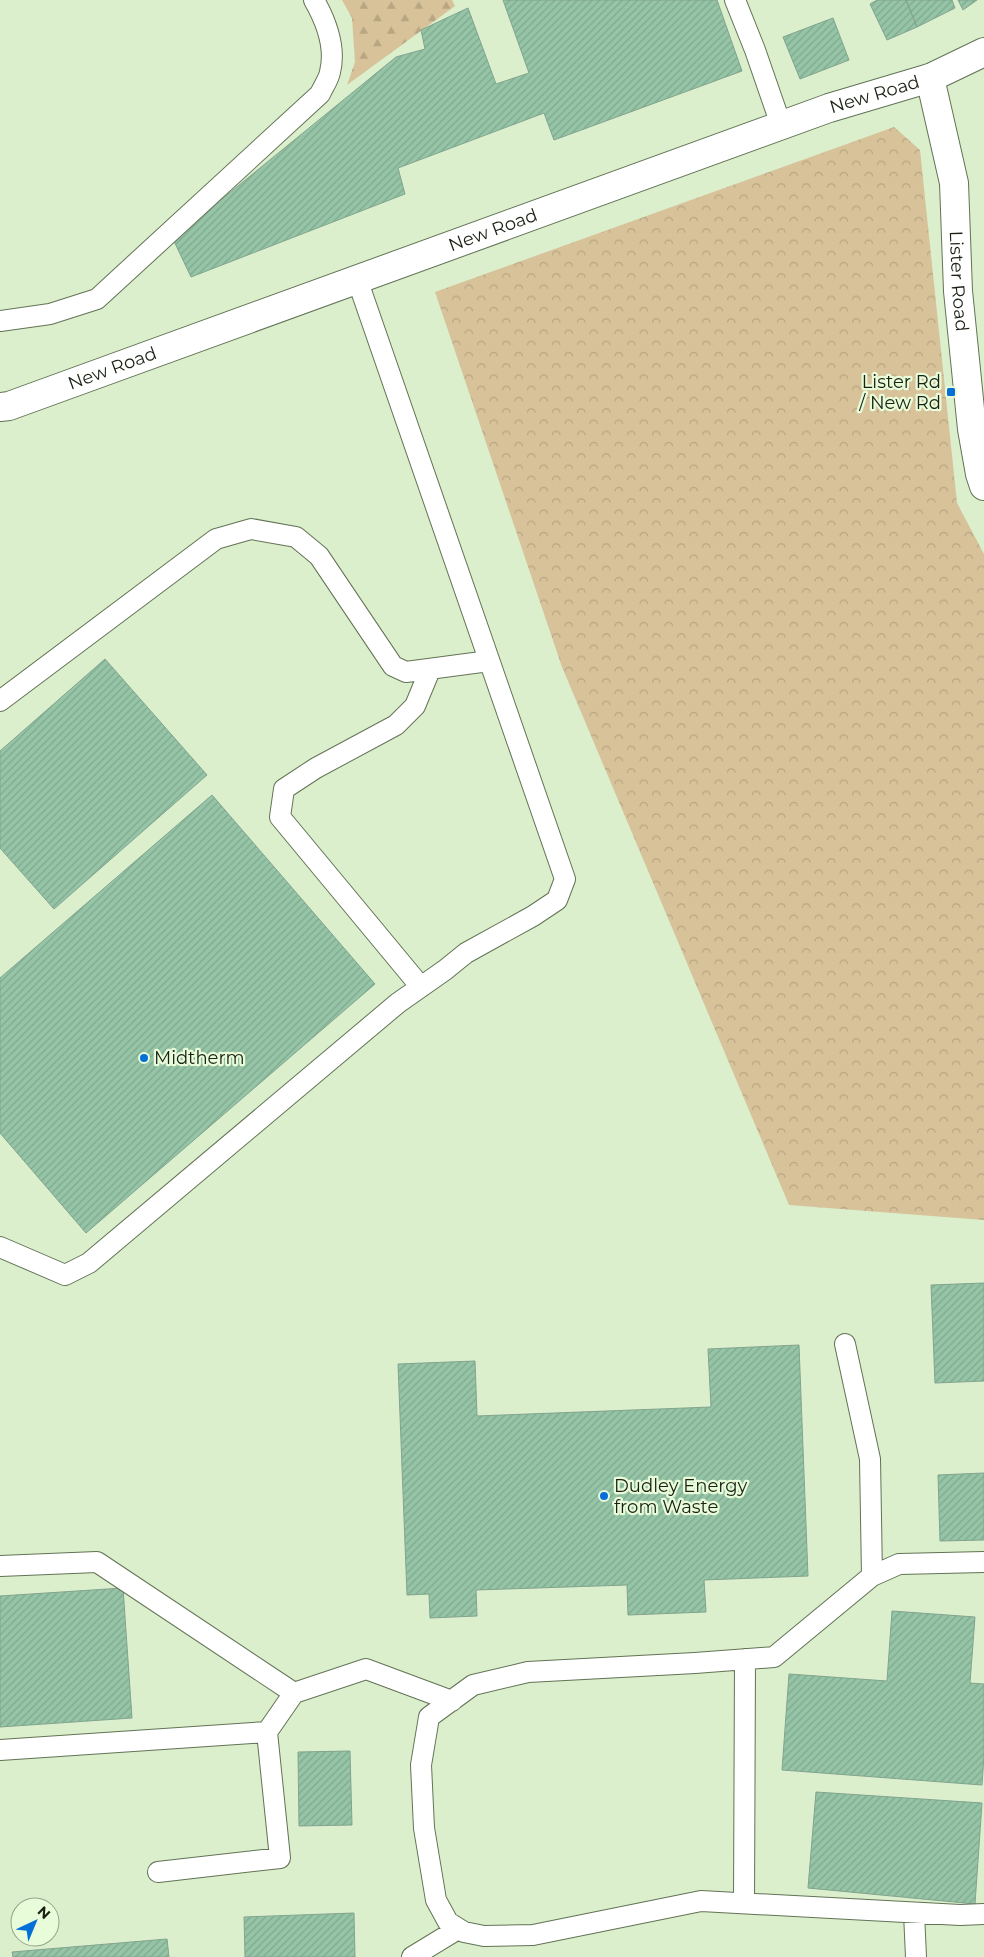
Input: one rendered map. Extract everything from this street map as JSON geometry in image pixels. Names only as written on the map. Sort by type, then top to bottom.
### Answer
[{"type":"street","name":"New Road","points":[[0,407],[9,406],[829,108],[930,78],[984,52]]},
{"type":"street","name":"Lister Road","points":[[930,78],[954,183],[958,291],[972,429],[984,486]]},
{"type":"lane","points":[[0,322],[50,314],[97,299],[320,94],[330,72],[331,40],[314,0]]},
{"type":"lane","points":[[735,0],[755,50],[781,125]]},
{"type":"lane","points":[[0,1247],[65,1276],[89,1262],[398,1003],[466,953],[533,916],[557,900],[565,879],[357,279]]},
{"type":"lane","points":[[0,701],[216,539],[250,529],[296,538],[319,556],[393,666],[406,672],[490,661]]},
{"type":"lane","points":[[421,987],[280,817],[284,789],[316,768],[396,725],[415,706],[430,670]]},
{"type":"lane","points":[[846,1344],[870,1459],[872,1576]]},
{"type":"lane","points":[[0,1566],[98,1562],[294,1693]]},
{"type":"lane","points":[[984,1562],[899,1564],[872,1576],[774,1657],[528,1672],[473,1685],[429,1717],[420,1765],[424,1828],[436,1900],[448,1922],[464,1932],[484,1936],[534,1935],[700,1902],[960,1915],[984,1914]]},
{"type":"lane","points":[[744,1903],[745,1659]]},
{"type":"lane","points":[[158,1872],[280,1858],[267,1732],[294,1693],[366,1669],[452,1701]]},
{"type":"lane","points":[[0,1750],[267,1732]]},
{"type":"lane","points":[[914,1913],[916,1957]]},
{"type":"lane","points":[[412,1957],[458,1929]]},
{"type":"green space","points":[[342,0],[452,0],[455,6],[347,85],[355,62],[352,18]]},
{"type":"green space","points":[[894,127],[920,150],[957,503],[984,554],[984,1220],[789,1205],[562,667],[435,292]]},
{"type":"building","points":[[503,0],[717,0],[742,71],[554,140],[544,113],[398,168],[405,194],[191,277],[173,239],[396,57],[425,49],[421,30],[468,8],[496,84],[529,73]]},
{"type":"building","points":[[877,0],[906,0],[917,27],[887,40],[870,4]]},
{"type":"building","points":[[906,0],[952,0],[955,8],[917,27]]},
{"type":"building","points":[[958,0],[977,0],[963,10]]},
{"type":"building","points":[[833,18],[849,60],[800,79],[783,37]]},
{"type":"building","points":[[105,659],[207,775],[54,909],[0,848],[0,751]]},
{"type":"building","name":"Midtherm","points":[[212,795],[375,984],[86,1233],[0,1133],[0,978]]},
{"type":"building","points":[[984,1283],[984,1381],[935,1383],[931,1285]]},
{"type":"building","name":"Dudley Energy from Waste","points":[[799,1345],[808,1576],[704,1580],[706,1612],[628,1615],[627,1585],[476,1590],[477,1616],[430,1618],[429,1594],[407,1595],[398,1364],[475,1361],[477,1416],[711,1407],[708,1349]]},
{"type":"building","points":[[984,1473],[984,1540],[940,1541],[938,1475]]},
{"type":"building","points":[[123,1588],[132,1718],[0,1727],[0,1596]]},
{"type":"building","points":[[892,1611],[975,1617],[970,1683],[984,1684],[982,1785],[782,1770],[789,1674],[887,1681]]},
{"type":"building","points":[[350,1751],[352,1825],[299,1826],[298,1752]]},
{"type":"building","points":[[816,1792],[982,1803],[975,1904],[808,1888]]},
{"type":"building","points":[[354,1913],[355,1957],[245,1957],[244,1917]]},
{"type":"building","points":[[167,1939],[169,1957],[13,1957],[12,1952]]},
{"type":"place","name":"Lister Rd / New Rd","points":[[951,392]]},
{"type":"place","name":"Midtherm","points":[[144,1058]]},
{"type":"place","name":"Dudley Energy from Waste","points":[[604,1496]]}]
